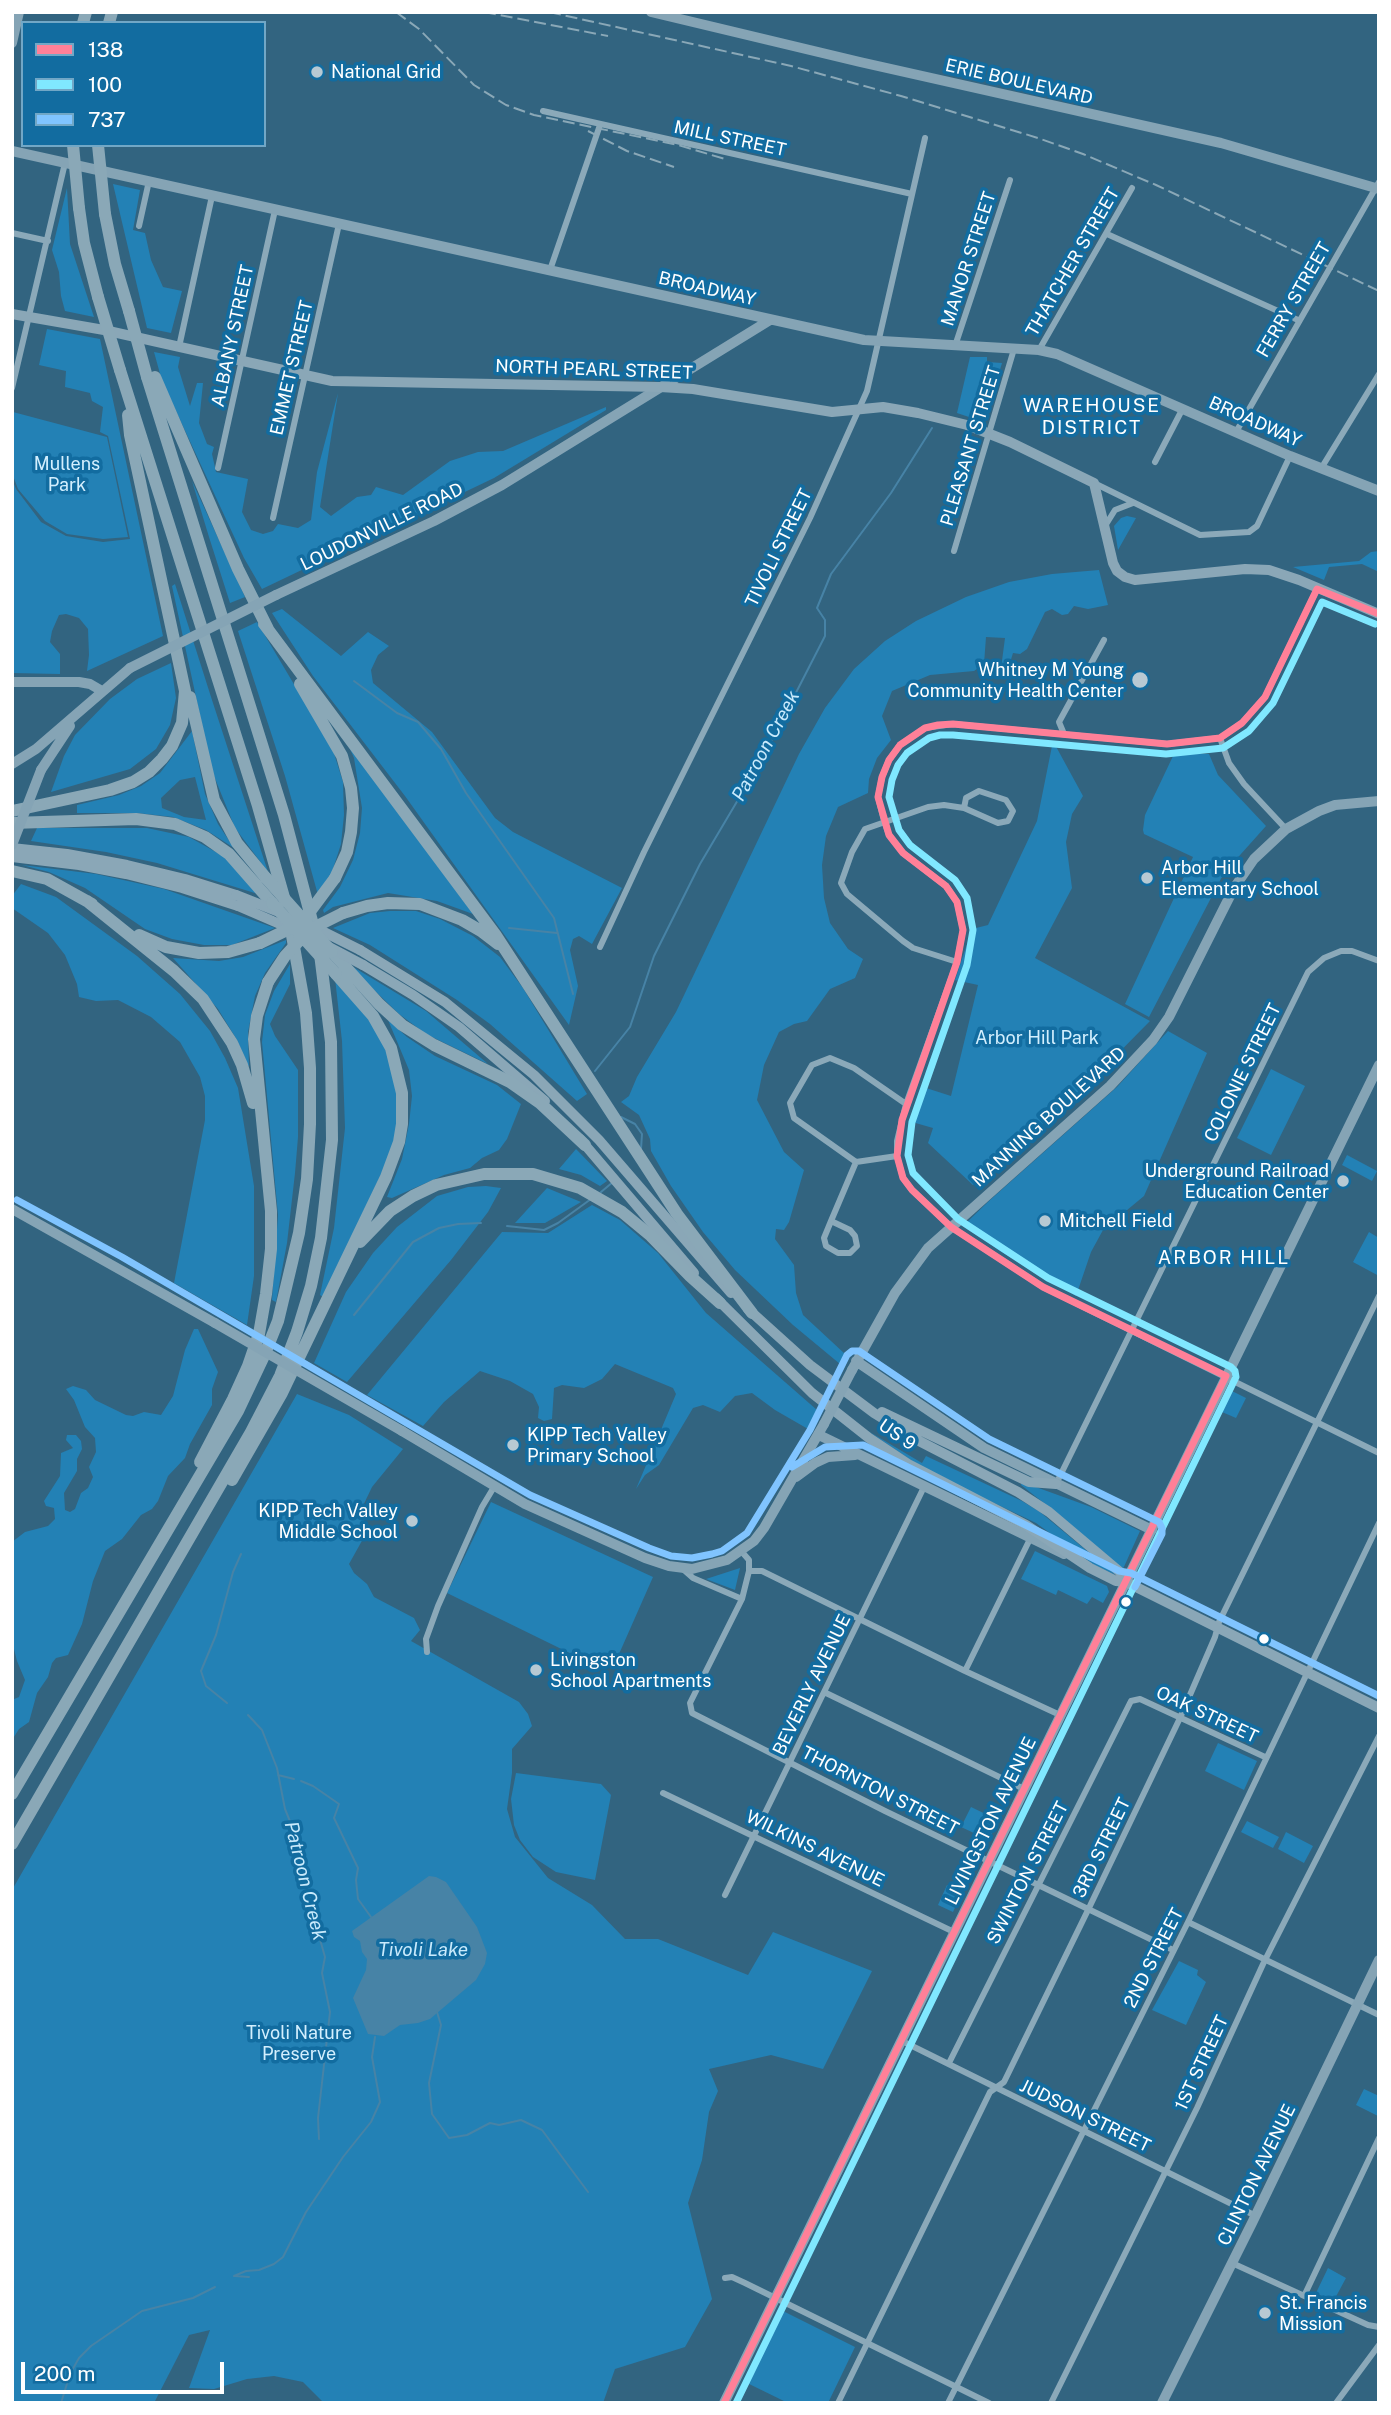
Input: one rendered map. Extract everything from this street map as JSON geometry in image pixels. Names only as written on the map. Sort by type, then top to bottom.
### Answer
[{"type":"highway","points":[[12,1794],[247,1394],[283,1304],[296,1251],[307,1179],[310,1124],[306,1013],[298,960],[274,859],[97,297],[84,243],[73,147]]},
{"type":"highway","points":[[12,1844],[256,1423],[289,1355],[304,1310],[321,1238],[328,1188],[333,1115],[329,1018],[310,908],[115,264],[105,214],[98,147]]},
{"type":"highway","points":[[12,871],[47,879],[88,901],[145,939],[178,951],[218,953],[260,943],[289,929],[309,913],[335,878],[347,852],[352,798],[345,766],[332,737],[264,624],[151,376]]},
{"type":"highway","points":[[12,811],[110,790],[133,782],[149,772],[168,752],[182,723],[185,698],[181,670],[130,435],[125,385]]},
{"type":"highway","points":[[264,624],[484,918],[677,1214],[752,1313]]},
{"type":"highway","points":[[181,670],[214,800],[230,833],[266,878],[386,1012],[409,1031],[510,1082],[540,1103],[585,1145]]},
{"type":"highway","points":[[12,823],[136,819],[175,824],[205,837],[221,848],[373,1016],[387,1040],[399,1074],[403,1104],[401,1133],[394,1159],[257,1440],[139,1637],[109,1679]]},
{"type":"highway","points":[[88,901],[185,980],[218,1020],[242,1065],[267,1166]]},
{"type":"highway","points":[[168,1526],[238,1388],[259,1334],[270,1261],[271,1211],[254,1039],[260,1005],[268,982],[285,956],[319,925],[342,913],[366,905],[388,902],[430,907],[481,931],[499,945],[514,962]]},
{"type":"highway","points":[[342,1269],[363,1237],[400,1204],[436,1185],[472,1175],[509,1172],[556,1179],[591,1193],[632,1219],[720,1303]]},
{"type":"main road","name":"NORTH PEARL STREET","points":[[12,314],[343,381],[660,387],[693,389],[832,412],[883,407],[900,409],[967,425],[1094,483]]},
{"type":"main road","points":[[1094,483],[1114,567],[1121,575],[1130,579],[1254,569],[1285,574],[1379,614]]},
{"type":"main road","name":"US 9","points":[[12,846],[115,862],[185,879],[237,901],[431,1000],[554,1110],[720,1303],[812,1393],[883,1448],[935,1480],[1038,1531],[1079,1561],[1116,1581],[1126,1582],[1379,1708]]},
{"type":"main road","name":"US 9","points":[[12,857],[126,874],[237,901],[312,926],[360,950],[507,1051],[565,1104],[715,1277],[810,1365],[854,1399],[921,1442],[1018,1492],[1049,1512],[1120,1572],[1126,1582]]},
{"type":"main road","points":[[854,1399],[1029,1482],[1056,1484]]},
{"type":"street","points":[[12,43],[19,12]]},
{"type":"street","name":"ERIE BOULEVARD","points":[[651,12],[1222,143],[1378,186]]},
{"type":"street","name":"MILL STREET","points":[[543,111],[912,194]]},
{"type":"street","points":[[550,270],[600,125]]},
{"type":"street","name":"TIVOLI STREET","points":[[600,947],[644,852],[810,517],[867,391],[925,138]]},
{"type":"street","name":"BROADWAY","points":[[12,151],[877,342],[1039,350],[1070,357],[1290,456],[1379,491]]},
{"type":"street","points":[[12,388],[65,163]]},
{"type":"street","name":"MANOR STREET","points":[[954,346],[1010,180]]},
{"type":"street","points":[[139,226],[149,181]]},
{"type":"street","name":"FERRY STREET","points":[[1236,432],[1298,320],[1378,186]]},
{"type":"street","name":"THATCHER STREET","points":[[1039,350],[1132,188]]},
{"type":"street","points":[[179,347],[212,195]]},
{"type":"street","name":"ALBANY STREET","points":[[218,468],[275,210]]},
{"type":"street","name":"EMMET STREET","points":[[273,518],[339,224]]},
{"type":"street","points":[[12,233],[48,241]]},
{"type":"street","points":[[1107,234],[1298,320]]},
{"type":"street","name":"LOUDONVILLE ROAD","points":[[12,764],[30,754],[130,668],[470,503],[770,320]]},
{"type":"street","name":"PLEASANT STREET","points":[[954,551],[1014,349]]},
{"type":"street","points":[[1322,467],[1379,374]]},
{"type":"street","points":[[1155,462],[1184,408]]},
{"type":"street","points":[[1094,483],[1200,535],[1252,532],[1290,456]]},
{"type":"street","points":[[1104,528],[1115,510],[1133,503]]},
{"type":"street","points":[[1317,589],[1265,697],[1242,723],[1220,738],[1167,744],[953,724],[925,728],[900,745],[881,777],[878,797],[884,821],[895,844],[946,886],[957,902],[963,930],[957,962],[906,1104],[897,1141],[897,1156],[903,1178],[912,1190],[951,1227],[1043,1287],[1379,1453]]},
{"type":"street","points":[[1064,734],[1059,722],[1104,640]]},
{"type":"street","points":[[12,682],[79,682],[90,684],[102,691]]},
{"type":"street","points":[[12,846],[41,769],[59,739],[85,709]]},
{"type":"street","points":[[1220,738],[1229,763],[1244,784],[1286,829]]},
{"type":"street","points":[[957,962],[913,948],[876,920],[844,891],[841,883],[843,872],[861,834],[865,829],[884,821],[928,807],[944,805],[964,808],[999,823],[1008,821],[1013,811],[1006,800],[979,790],[966,798],[964,808]]},
{"type":"street","name":"MANNING BOULEVARD","points":[[742,1552],[764,1528],[819,1434],[895,1293],[928,1248],[1110,1086],[1153,1040],[1169,1017],[1234,888],[1254,859],[1286,829],[1335,805],[1379,801]]},
{"type":"street","name":"COLONIE STREET","points":[[1056,1484],[1308,972],[1324,958],[1340,951],[1352,951],[1379,961]]},
{"type":"street","points":[[897,1156],[856,1163],[794,1118],[790,1103],[811,1065],[830,1058],[840,1060],[906,1104]]},
{"type":"street","name":"LIVINGSTON AVENUE","points":[[724,2403],[1379,1065]]},
{"type":"street","points":[[831,1221],[850,1230],[855,1236],[857,1246],[850,1253],[838,1253],[826,1246],[824,1238],[831,1221],[856,1163]]},
{"type":"street","points":[[12,1209],[215,1323],[525,1504],[645,1558],[683,1568],[715,1564],[742,1552],[749,1560],[742,1599],[693,1578],[683,1568]]},
{"type":"street","name":"3RD STREET","points":[[838,2403],[990,2092],[1003,2082],[1088,1910],[1180,1718],[1217,1629],[1379,1296]]},
{"type":"street","points":[[854,1365],[1005,1459],[1152,1530]]},
{"type":"street","points":[[819,1434],[1079,1561]]},
{"type":"street","points":[[790,1482],[815,1463],[828,1457],[859,1455]]},
{"type":"street","name":"BEVERLY AVENUE","points":[[724,1895],[924,1487]]},
{"type":"street","points":[[427,1652],[426,1639],[438,1606],[482,1507],[494,1488]]},
{"type":"street","name":"2ND STREET","points":[[948,2403],[1188,1922],[1379,1523]]},
{"type":"street","points":[[965,1671],[1030,1539]]},
{"type":"street","points":[[749,1571],[762,1571],[1060,1715]]},
{"type":"street","name":"THORNTON STREET","points":[[742,1599],[690,1703],[690,1710],[697,1717],[1172,1950]]},
{"type":"street","points":[[824,1692],[1024,1789]]},
{"type":"street","name":"OAK STREET","points":[[1136,1699],[1265,1757]]},
{"type":"street","name":"SWINTON STREET","points":[[949,2063],[1114,1732],[1131,1701],[1136,1699]]},
{"type":"street","name":"1ST STREET","points":[[1051,2403],[1166,2171],[1264,1962],[1379,1736]]},
{"type":"street","name":"WILKINS AVENUE","points":[[663,1793],[954,1932]]},
{"type":"street","points":[[1188,1922],[1264,1962],[1379,2015]]},
{"type":"street","name":"CLINTON AVENUE","points":[[1162,2403],[1256,2216],[1379,1960]]},
{"type":"street","name":"JUDSON STREET","points":[[902,2041],[1256,2216]]},
{"type":"street","points":[[1305,2294],[1379,2138]]},
{"type":"street","points":[[1232,2263],[1368,2325],[1379,2327]]},
{"type":"street","points":[[725,2278],[732,2277],[989,2403]]},
{"type":"street","points":[[1336,2403],[1379,2345]]},
{"type":"green space","points":[[113,184],[140,190],[133,230],[145,233],[151,260],[163,287],[182,291],[171,333],[147,328]]},
{"type":"green space","points":[[67,188],[70,244],[94,317],[65,311],[61,296],[59,272],[52,250]]},
{"type":"green space","points":[[47,329],[100,339],[163,636],[87,671],[88,629],[79,618],[59,615],[50,642],[60,654],[60,674],[12,673],[12,479],[16,489],[41,522],[66,536],[103,542],[130,539],[108,436],[100,432],[103,407],[92,401],[90,393],[65,387],[66,371],[39,365]]},
{"type":"green space","points":[[154,352],[180,357],[178,367],[190,406],[197,383],[203,383],[199,423],[207,444],[214,447],[212,454],[216,472],[248,479],[242,512],[251,530],[263,534],[273,531],[278,524],[298,528],[311,520],[317,472],[338,393],[320,507],[331,516],[357,497],[371,495],[376,487],[403,495],[450,461],[478,452],[503,451],[606,407],[606,410],[494,478],[262,589],[244,558],[162,381]]},
{"type":"green space","points":[[970,357],[987,357],[987,362],[1002,363],[984,422],[957,413]]},
{"type":"green space","name":"Mullens Park","points":[[13,412],[107,437],[128,537],[103,539],[67,534],[45,521],[18,489],[12,473]]},
{"type":"green space","points":[[192,481],[245,597],[230,603],[209,537]]},
{"type":"green space","points":[[1127,516],[1136,518],[1118,550],[1114,526]]},
{"type":"green space","points":[[1379,551],[1379,572],[1362,564],[1329,567],[1324,580],[1293,567],[1359,561],[1371,552]]},
{"type":"green space","points":[[1099,570],[1108,605],[1088,609],[1074,606],[1068,614],[1062,615],[1052,609],[1045,612],[1027,649],[1020,654],[1013,653],[1009,666],[1000,676],[1005,638],[986,637],[984,664],[974,671],[930,675],[892,691],[882,716],[891,740],[877,758],[869,779],[868,793],[838,807],[826,836],[822,865],[824,898],[830,923],[848,949],[863,959],[855,978],[830,989],[807,1021],[779,1032],[764,1065],[757,1100],[784,1152],[804,1170],[789,1222],[784,1230],[776,1229],[775,1239],[794,1265],[796,1293],[803,1315],[845,1354],[840,1364],[793,1325],[735,1270],[703,1232],[651,1151],[650,1139],[639,1115],[621,1102],[629,1096],[637,1077],[676,1012],[799,754],[825,708],[854,669],[885,641],[916,621],[966,597],[1009,582],[1052,574]]},
{"type":"green space","points":[[175,584],[268,872],[235,828],[212,771],[172,586]]},
{"type":"green space","points":[[282,609],[341,656],[368,632],[389,646],[378,655],[371,670],[373,683],[432,732],[495,818],[513,832],[622,888],[592,944],[579,936],[573,939],[570,950],[578,986],[569,1025],[405,796],[313,676],[272,613]]},
{"type":"green space","points":[[257,622],[333,750],[343,782],[341,844],[332,872],[318,895],[285,776],[238,631]]},
{"type":"green space","points":[[171,663],[176,698],[170,725],[156,749],[130,769],[51,792],[75,735],[110,699],[137,679]]},
{"type":"green space","points":[[192,731],[205,794],[218,824],[234,848],[206,830],[173,817],[137,813],[77,813],[77,805],[119,795],[141,786],[160,773]],"holes":[[[195,777],[206,820],[184,817],[162,808],[161,798],[180,780]]]},
{"type":"green space","name":"Arbor Hill Park","points":[[1053,741],[1083,796],[1072,814],[1066,842],[1072,888],[1035,958],[1150,1021],[1082,1090],[973,1185],[928,1143],[933,1128],[912,1122],[923,1087],[951,1096],[978,985],[955,980],[972,929],[988,925],[1037,821]]},
{"type":"green space","points":[[347,742],[473,914],[437,901],[388,893],[333,907],[324,913],[323,910],[340,887],[353,860],[360,833],[362,808],[354,758]]},
{"type":"green space","points":[[1174,754],[1209,754],[1218,775],[1266,826],[1224,873],[1149,1017],[1125,1004],[1193,857],[1144,834],[1143,830],[1145,815]]},
{"type":"green space","points":[[37,828],[147,828],[189,837],[223,856],[258,894],[157,863],[31,841]]},
{"type":"green space","points":[[22,865],[96,874],[164,889],[275,928],[232,945],[204,945],[172,939],[145,929],[85,888],[49,872]]},
{"type":"green space","points":[[21,884],[56,897],[137,956],[180,994],[210,1031],[225,1058],[238,1088],[254,1186],[254,1276],[247,1325],[174,1283],[205,1120],[205,1096],[200,1077],[180,1042],[151,1017],[118,1000],[96,1001],[79,997],[77,984],[65,955],[48,933],[12,908],[12,896]]},
{"type":"green space","points":[[416,911],[440,919],[473,936],[500,957],[523,988],[587,1094],[577,1101],[490,1024],[457,1000],[370,945],[333,928],[370,913]]},
{"type":"green space","points":[[286,940],[265,973],[255,996],[248,1032],[249,1067],[237,1040],[218,1009],[173,958],[219,961],[243,957]]},
{"type":"green space","points":[[345,962],[426,1011],[488,1064],[426,1034],[399,1014]]},
{"type":"green space","points":[[290,964],[290,984],[270,1024],[298,1070],[295,1173],[287,1243],[276,1302],[272,1300],[278,1215],[262,1042],[265,1015],[274,991]]},
{"type":"green space","points":[[335,978],[379,1032],[392,1060],[400,1097],[397,1134],[386,1164],[323,1297],[320,1295],[334,1228],[345,1128],[342,1041]]},
{"type":"green space","points":[[388,1020],[435,1056],[497,1085],[521,1104],[507,1139],[499,1150],[482,1158],[470,1168],[444,1175],[392,1198],[387,1197],[402,1159],[412,1096],[409,1070]]},
{"type":"green space","points":[[1168,1031],[1207,1053],[1144,1196],[1103,1230],[1091,1252],[1076,1296],[1000,1251],[964,1225],[1117,1087]]},
{"type":"green space","points":[[1271,1069],[1305,1086],[1271,1155],[1237,1138]]},
{"type":"green space","points":[[576,1149],[607,1181],[600,1186],[581,1175],[559,1169]]},
{"type":"green space","points":[[1347,1155],[1377,1171],[1372,1181],[1342,1165]]},
{"type":"green space","points":[[468,1187],[501,1188],[488,1212],[451,1260],[347,1382],[314,1363],[346,1292],[373,1253],[397,1227],[437,1196]]},
{"type":"green space","points":[[547,1188],[581,1202],[545,1223],[515,1223]]},
{"type":"green space","points":[[592,1205],[620,1220],[658,1253],[706,1313],[817,1410],[808,1429],[752,1393],[735,1396],[720,1412],[703,1405],[693,1408],[659,1465],[645,1475],[636,1489],[676,1394],[673,1388],[615,1364],[602,1379],[584,1388],[562,1385],[554,1388],[552,1419],[544,1421],[538,1418],[539,1407],[533,1394],[510,1381],[480,1371],[444,1402],[423,1426],[367,1395],[502,1232],[548,1233]]},
{"type":"green space","points":[[1369,1232],[1379,1238],[1379,1276],[1353,1262]]},
{"type":"green space","points":[[194,1329],[198,1329],[218,1372],[212,1389],[212,1405],[185,1458],[168,1476],[158,1501],[152,1509],[141,1515],[122,1539],[105,1551],[93,1581],[82,1624],[68,1655],[56,1658],[52,1663],[48,1677],[37,1693],[29,1722],[19,1729],[12,1740],[12,1700],[19,1697],[25,1680],[12,1641],[12,1542],[25,1532],[48,1526],[55,1519],[54,1508],[46,1506],[44,1501],[60,1476],[61,1453],[73,1448],[66,1440],[67,1435],[76,1435],[81,1441],[82,1449],[77,1459],[77,1471],[64,1493],[65,1510],[70,1512],[75,1509],[81,1493],[88,1488],[93,1477],[89,1467],[96,1452],[95,1438],[85,1427],[74,1400],[66,1389],[73,1386],[86,1390],[95,1400],[126,1415],[133,1416],[144,1412],[161,1415],[173,1396],[185,1350]]},
{"type":"green space","points":[[1232,1391],[1246,1398],[1236,1418],[1222,1412]]},
{"type":"green space","name":"Tivoli Nature Preserve","points":[[297,1394],[349,1415],[403,1449],[372,1487],[360,1512],[368,1530],[349,1564],[354,1573],[367,1584],[374,1597],[414,1618],[420,1630],[411,1641],[519,1702],[528,1714],[532,1726],[512,1749],[507,1809],[515,1837],[548,1878],[592,1905],[625,1939],[658,1939],[748,1975],[773,1932],[872,1971],[823,2069],[771,2055],[709,2069],[718,2091],[709,2112],[702,2160],[688,2203],[712,2299],[685,2347],[615,2369],[603,2403],[324,2403],[303,2382],[274,2376],[247,2379],[214,2389],[189,2388],[210,2330],[189,2335],[154,2403],[12,2403],[12,1890]]},
{"type":"green space","points":[[868,1431],[922,1463],[926,1456],[1022,1501],[1040,1512],[1116,1575],[1094,1565],[1036,1523],[927,1471]]},
{"type":"green space","points":[[1022,1482],[1091,1507],[1140,1531],[1123,1569],[1021,1485]]},
{"type":"green space","points":[[491,1502],[653,1577],[619,1654],[590,1663],[447,1593]]},
{"type":"green space","points":[[1035,1551],[1107,1586],[1109,1592],[1103,1603],[1092,1597],[1087,1604],[1058,1590],[1056,1595],[1021,1579]]},
{"type":"green space","points":[[740,1568],[735,1590],[706,1579]]},
{"type":"green space","points":[[1218,1743],[1257,1761],[1244,1790],[1205,1771]]},
{"type":"green space","points":[[516,1773],[601,1784],[611,1795],[595,1880],[556,1872],[533,1857],[520,1840],[514,1825],[511,1799]]},
{"type":"green space","points":[[971,1807],[998,1820],[989,1840],[961,1827]]},
{"type":"green space","points":[[1247,1821],[1279,1837],[1273,1848],[1241,1832]]},
{"type":"green space","points":[[1286,1832],[1313,1846],[1304,1863],[1278,1849]]},
{"type":"green space","points":[[947,1885],[962,1892],[953,1912],[938,1905]]},
{"type":"green space","points":[[1179,1961],[1198,1970],[1197,1975],[1206,1982],[1186,2025],[1152,2010]]},
{"type":"green space","points":[[1364,2089],[1379,2096],[1378,2116],[1356,2105]]},
{"type":"green space","points":[[1328,2268],[1346,2278],[1333,2302],[1316,2293]]},
{"type":"green space","points":[[779,2309],[855,2347],[828,2403],[788,2403],[743,2381]]},
{"type":"water","name":"Tivoli Lake","points":[[429,1876],[446,1882],[477,1927],[487,1953],[485,1964],[476,1980],[430,2019],[400,2025],[384,2036],[368,2034],[353,1998],[366,1970],[367,1959],[362,1952],[360,1941],[354,1937],[352,1931]]},
{"type":"waterway","name":"Patroon Creek","points":[[595,1071],[630,1027],[654,956],[700,864],[761,761],[825,636],[825,620],[817,608],[831,574],[891,493],[932,428]]},
{"type":"waterway","points":[[354,681],[397,713],[418,722],[441,749],[466,793],[554,918],[573,994]]},
{"type":"waterway","points":[[509,928],[557,933]]},
{"type":"waterway","name":"Patroon Creek","points":[[621,1117],[635,1124],[642,1134],[641,1149]]},
{"type":"waterway","name":"Patroon Creek","points":[[601,1192],[613,1182]]},
{"type":"waterway","name":"Patroon Creek","points":[[507,1226],[544,1230],[591,1199]]},
{"type":"waterway","name":"Patroon Creek","points":[[354,1315],[413,1242],[439,1228],[481,1223]]},
{"type":"waterway","name":"Patroon Creek","points":[[227,1703],[206,1686],[201,1671],[216,1635],[233,1572],[241,1554]]},
{"type":"waterway","name":"Patroon Creek","points":[[248,1715],[262,1730],[277,1768],[285,1809],[296,1836],[295,1851],[325,1957],[322,1973],[330,2012],[318,2118],[319,2139]]},
{"type":"waterway","points":[[278,1775],[294,1779]]},
{"type":"waterway","points":[[301,1781],[339,1804],[334,1818],[358,1868],[358,1899],[371,1917]]},
{"type":"waterway","points":[[437,2012],[441,2025],[429,2083],[432,2114],[449,2138],[467,2135],[490,2123],[499,2125],[521,2120],[542,2130],[588,2192]]},
{"type":"waterway","points":[[234,2276],[259,2270],[283,2257],[306,2212],[343,2157],[371,2122],[380,2102],[372,2057],[375,2037]]},
{"type":"waterway","name":"Patroon Creek","points":[[235,2276],[249,2277]]},
{"type":"waterway","name":"Patroon Creek","points":[[61,2403],[70,2374],[79,2358],[91,2346],[142,2311],[193,2298],[215,2287]]},
{"type":"railway","points":[[396,12],[419,29],[474,85],[506,105],[534,115],[678,145],[725,159]]},
{"type":"railway","points":[[484,12],[608,36]]},
{"type":"railway","points":[[549,12],[791,66],[1038,138],[1156,185],[1379,291]]},
{"type":"railway","points":[[588,131],[627,151],[674,167]]},
{"type":"transit line","name":"138","points":[[724,2403],[1226,1376],[1043,1287],[951,1227],[903,1178],[897,1156],[902,1120],[957,962],[963,930],[957,902],[946,886],[903,853],[889,835],[878,797],[882,777],[889,760],[900,745],[925,728],[938,725],[953,724],[1167,744],[1220,738],[1242,723],[1265,697],[1317,589],[1379,614]]},
{"type":"transit line","name":"100","points":[[736,2403],[1236,1377],[1231,1367],[1048,1278],[958,1219],[913,1173],[908,1155],[912,1122],[967,965],[973,930],[967,898],[955,880],[910,845],[899,830],[889,797],[892,780],[907,753],[929,738],[940,735],[1166,754],[1223,748],[1249,731],[1273,703],[1322,602],[1375,624]]},
{"type":"transit line","name":"737","points":[[17,1200],[122,1257],[530,1495],[671,1556],[692,1558],[722,1551],[747,1533],[810,1430],[847,1355],[852,1351],[859,1351],[989,1439],[1159,1522],[1162,1534],[1135,1587]]},
{"type":"transit line","name":"737","points":[[792,1467],[825,1447],[863,1445],[1119,1571],[1131,1573],[1379,1696]]},
{"type":"place","name":"National Grid","points":[[317,72]]},
{"type":"place","name":"Whitney M Young Community Health Center","points":[[1140,680]]},
{"type":"place","name":"Arbor Hill Elementary School","points":[[1147,878]]},
{"type":"place","name":"Underground Railroad Education Center","points":[[1343,1181]]},
{"type":"place","name":"Mitchell Field","points":[[1045,1221]]},
{"type":"place","name":"KIPP Tech Valley Primary School","points":[[513,1445]]},
{"type":"place","name":"KIPP Tech Valley Middle School","points":[[412,1521]]},
{"type":"place","name":"Livingston School Apartments","points":[[536,1670]]},
{"type":"place","name":"St. Francis Mission","points":[[1265,2313]]},
{"type":"district","name":"WAREHOUSE DISTRICT","points":[[1092,417]]},
{"type":"district","name":"ARBOR HILL","points":[[1224,1258]]}]
